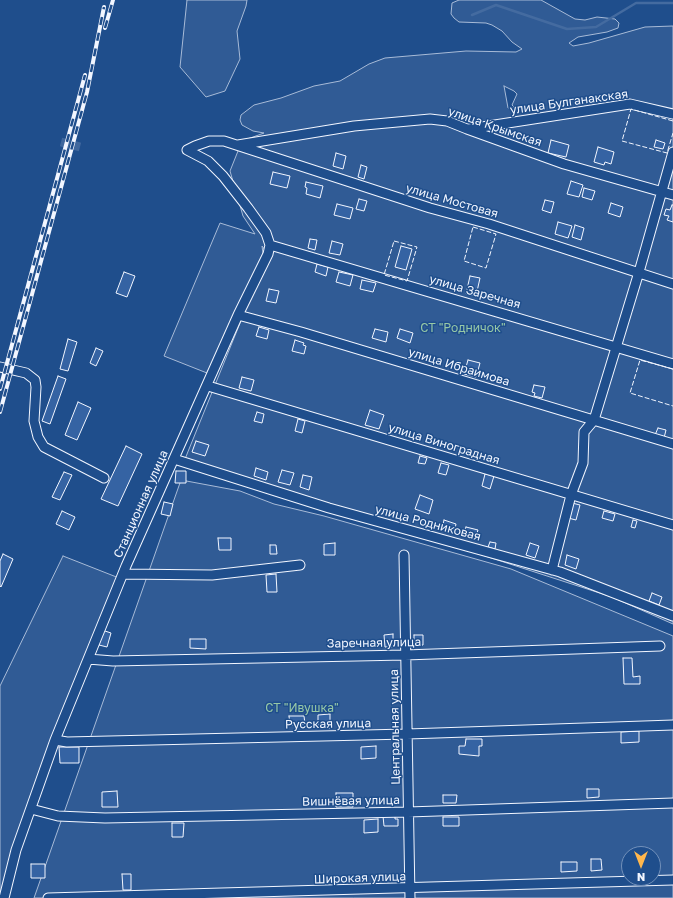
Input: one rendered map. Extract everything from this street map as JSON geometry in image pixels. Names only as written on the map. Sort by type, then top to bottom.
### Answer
[{"type":"street","name":"улица Булганакская","points":[[467,130],[630,104],[673,114]]},
{"type":"street","name":"улица Крымская","points":[[234,145],[354,126],[430,119],[448,121],[467,130],[564,164],[673,195]]},
{"type":"street","name":"улица Мостовая","points":[[270,245],[266,233],[223,176],[208,162],[187,150],[194,146],[209,142],[224,141],[430,208],[489,224],[673,284]]},
{"type":"street","points":[[552,570],[571,495],[583,462],[584,432],[594,420],[673,152]]},
{"type":"street","name":"Станционная улица","points":[[4,898],[16,850],[55,740],[124,574],[238,315],[268,254],[270,245]]},
{"type":"street","name":"улица Заречная","points":[[270,245],[673,364]]},
{"type":"street","name":"улица Ибраимова","points":[[238,315],[301,332],[673,444]]},
{"type":"street","points":[[0,367],[26,373],[35,380],[34,421],[38,437],[44,447],[104,478]]},
{"type":"street","name":"улица Виноградная","points":[[208,386],[673,525]]},
{"type":"street","name":"улица Родниковая","points":[[174,459],[329,508],[552,570],[673,616]]},
{"type":"street","name":"Центральная улица","points":[[404,555],[410,893]]},
{"type":"street","points":[[124,574],[212,575],[300,564]]},
{"type":"street","name":"Заречная улица","points":[[88,659],[113,661],[405,655],[660,646]]},
{"type":"street","name":"Русская улица","points":[[55,740],[67,742],[407,734],[673,725]]},
{"type":"street","name":"Вишнёвая улица","points":[[31,809],[58,816],[105,818],[408,812],[673,803]]},
{"type":"street","name":"Широкая улица","points":[[48,898],[410,893],[673,880]]},
{"type":"shaded area","points":[[187,0],[247,0],[237,31],[240,59],[225,91],[206,97],[180,67]]},
{"type":"shaded area","name":"СТ \"Родничок\"","points":[[459,0],[541,0],[575,19],[585,20],[597,17],[615,19],[619,23],[618,28],[607,32],[578,37],[569,43],[573,46],[645,27],[673,26],[673,624],[612,597],[185,459],[268,254],[262,246],[264,261],[207,373],[164,356],[220,223],[255,234],[243,216],[230,171],[242,141],[264,133],[253,131],[242,125],[240,120],[241,115],[254,105],[281,98],[314,86],[340,81],[369,64],[385,58],[466,51],[516,52],[522,49],[512,42],[502,31],[492,25],[486,23],[459,22],[451,14],[452,3]],"holes":[[[504,86],[517,94],[512,105],[515,108],[508,108]]]},
{"type":"shaded area","name":"СТ \"Ивушка\"","points":[[181,480],[240,491],[274,504],[324,516],[511,569],[673,636],[673,898],[34,898]]},
{"type":"shaded area","points":[[63,556],[119,578],[0,898],[0,686]]},
{"type":"building","points":[[551,140],[569,145],[566,157],[548,153]]},
{"type":"building","points":[[656,140],[665,143],[663,149],[654,147]]},
{"type":"building","points":[[598,147],[614,152],[611,164],[605,162],[604,165],[594,162]]},
{"type":"building","points":[[336,153],[346,156],[343,169],[333,166]]},
{"type":"building","points":[[361,165],[367,167],[364,179],[358,177]]},
{"type":"building","points":[[273,172],[290,176],[287,188],[270,184]]},
{"type":"building","points":[[571,181],[583,185],[579,197],[567,194]]},
{"type":"building","points":[[306,182],[323,186],[320,198],[306,194]]},
{"type":"building","points":[[584,188],[595,191],[592,200],[582,197]]},
{"type":"building","points":[[359,199],[367,201],[364,211],[356,209]]},
{"type":"building","points":[[545,200],[554,202],[551,213],[542,210]]},
{"type":"building","points":[[611,203],[623,207],[620,217],[608,213]]},
{"type":"building","points":[[337,204],[353,208],[350,219],[334,215]]},
{"type":"building","points":[[672,205],[673,222],[667,220],[669,216],[664,215],[666,209],[670,210]]},
{"type":"building","points":[[558,222],[572,226],[568,238],[555,234]]},
{"type":"building","points":[[575,225],[584,228],[581,240],[572,237]]},
{"type":"building","points":[[310,239],[317,240],[315,250],[308,248]]},
{"type":"building","points":[[332,241],[343,244],[340,255],[329,253]]},
{"type":"building","points":[[401,246],[412,249],[406,270],[395,267]]},
{"type":"building","points":[[317,264],[328,267],[326,276],[315,272]]},
{"type":"building","points":[[124,272],[135,276],[127,297],[116,293]]},
{"type":"building","points":[[339,272],[353,275],[350,286],[336,282]]},
{"type":"building","points":[[470,276],[480,278],[476,296],[466,294]]},
{"type":"building","points":[[362,280],[376,283],[373,292],[360,289]]},
{"type":"building","points":[[269,289],[279,291],[276,303],[266,301]]},
{"type":"building","points":[[259,327],[269,330],[267,339],[256,336]]},
{"type":"building","points":[[375,329],[388,332],[386,342],[372,338]]},
{"type":"building","points":[[400,329],[413,333],[410,343],[397,338]]},
{"type":"building","points":[[68,339],[77,342],[68,371],[60,369]]},
{"type":"building","points":[[295,340],[304,343],[303,345],[306,346],[304,354],[292,351]]},
{"type":"building","points":[[96,348],[103,351],[96,366],[90,363]]},
{"type":"building","points":[[468,360],[480,363],[476,377],[464,374]]},
{"type":"building","points":[[58,376],[66,379],[50,424],[42,421]]},
{"type":"building","points":[[242,377],[254,380],[251,391],[239,388]]},
{"type":"building","points":[[534,385],[545,387],[542,398],[534,396],[535,393],[532,392]]},
{"type":"building","points":[[78,402],[91,408],[77,440],[65,435]]},
{"type":"building","points":[[370,410],[384,415],[379,429],[365,425]]},
{"type":"building","points":[[257,412],[264,414],[262,423],[254,421]]},
{"type":"building","points":[[298,419],[305,421],[302,433],[295,431]]},
{"type":"building","points":[[658,428],[666,430],[664,438],[655,435]]},
{"type":"building","points":[[196,441],[209,445],[205,456],[192,452]]},
{"type":"building","points":[[126,446],[142,454],[118,506],[101,499]]},
{"type":"building","points":[[420,456],[427,458],[425,464],[418,463]]},
{"type":"building","points":[[441,463],[449,465],[446,475],[438,473]]},
{"type":"building","points":[[256,468],[268,472],[266,480],[254,476]]},
{"type":"building","points":[[282,470],[294,473],[290,485],[278,482]]},
{"type":"building","points":[[176,471],[186,471],[186,483],[175,483]]},
{"type":"building","points":[[64,472],[72,475],[60,500],[52,497]]},
{"type":"building","points":[[485,474],[494,476],[490,489],[482,486]]},
{"type":"building","points":[[303,475],[312,477],[309,490],[300,487]]},
{"type":"building","points":[[420,495],[433,500],[429,514],[415,509]]},
{"type":"building","points":[[164,502],[173,504],[170,516],[161,514]]},
{"type":"building","points":[[572,503],[580,505],[576,520],[568,518]]},
{"type":"building","points":[[62,511],[75,517],[69,530],[56,524]]},
{"type":"building","points":[[604,511],[615,514],[613,521],[602,518]]},
{"type":"building","points":[[444,520],[456,524],[454,533],[442,529]]},
{"type":"building","points":[[633,520],[637,521],[635,528],[631,527]]},
{"type":"building","points":[[466,527],[478,530],[475,539],[463,535]]},
{"type":"building","points":[[218,538],[231,538],[231,550],[219,550]]},
{"type":"building","points":[[490,542],[496,543],[495,549],[488,547]]},
{"type":"building","points":[[335,543],[335,555],[324,555],[324,544]]},
{"type":"building","points":[[530,543],[539,546],[535,558],[526,555]]},
{"type":"building","points":[[270,545],[276,545],[277,554],[270,554]]},
{"type":"building","points":[[3,554],[13,559],[1,587],[0,561]]},
{"type":"building","points":[[567,555],[579,559],[576,569],[565,565]]},
{"type":"building","points":[[276,574],[277,592],[267,592],[266,575]]},
{"type":"building","points":[[652,593],[662,597],[659,605],[649,601]]},
{"type":"building","points":[[102,630],[111,633],[107,647],[99,645]]},
{"type":"building","points":[[393,634],[393,647],[385,647],[384,635]]},
{"type":"building","points":[[414,635],[423,635],[423,645],[414,646]]},
{"type":"building","points":[[190,639],[206,639],[206,649],[190,648]]},
{"type":"building","points":[[623,658],[632,658],[633,677],[640,676],[640,684],[624,684]]},
{"type":"building","points":[[330,714],[330,728],[318,728],[318,715]]},
{"type":"building","points":[[289,716],[304,716],[305,724],[290,725]]},
{"type":"building","points":[[639,731],[639,742],[621,743],[621,732]]},
{"type":"building","points":[[466,739],[482,739],[482,746],[479,746],[479,756],[459,754],[459,746],[465,746]]},
{"type":"building","points":[[376,746],[376,758],[361,759],[361,747]]},
{"type":"building","points":[[59,747],[79,747],[79,763],[60,763]]},
{"type":"building","points":[[587,789],[599,789],[599,797],[587,798]]},
{"type":"building","points":[[117,791],[118,807],[102,807],[102,792]]},
{"type":"building","points":[[336,793],[353,793],[353,807],[336,807]]},
{"type":"building","points":[[443,795],[457,795],[456,803],[443,803]]},
{"type":"building","points":[[383,816],[395,816],[395,819],[398,819],[398,826],[384,826]]},
{"type":"building","points":[[443,817],[459,817],[459,826],[443,826]]},
{"type":"building","points":[[378,819],[378,832],[364,833],[364,820]]},
{"type":"building","points":[[172,823],[184,823],[183,837],[172,837]]},
{"type":"building","points":[[591,859],[601,859],[602,870],[591,871]]},
{"type":"building","points":[[561,862],[577,862],[577,871],[561,872]]},
{"type":"building","points":[[31,864],[45,864],[45,878],[31,878]]},
{"type":"building","points":[[122,874],[131,874],[131,890],[123,890]]},
{"type":"waterway","points":[[472,15],[496,5],[567,29],[596,27],[636,3],[673,3]]},
{"type":"tunnel","points":[[61,142],[80,147]]},
{"type":"railway","points":[[105,28],[113,0]]},
{"type":"railway","points":[[0,412],[87,92],[104,7]]},
{"type":"railway","points":[[0,389],[85,75]]},
{"type":"fence","points":[[673,121],[631,109],[622,141],[667,153],[673,133]]},
{"type":"fence","points":[[473,227],[496,234],[486,268],[464,261],[473,227]]},
{"type":"fence","points":[[394,241],[417,247],[407,281],[384,275],[394,241]]},
{"type":"fence","points":[[673,369],[640,360],[630,393],[673,406]]}]
